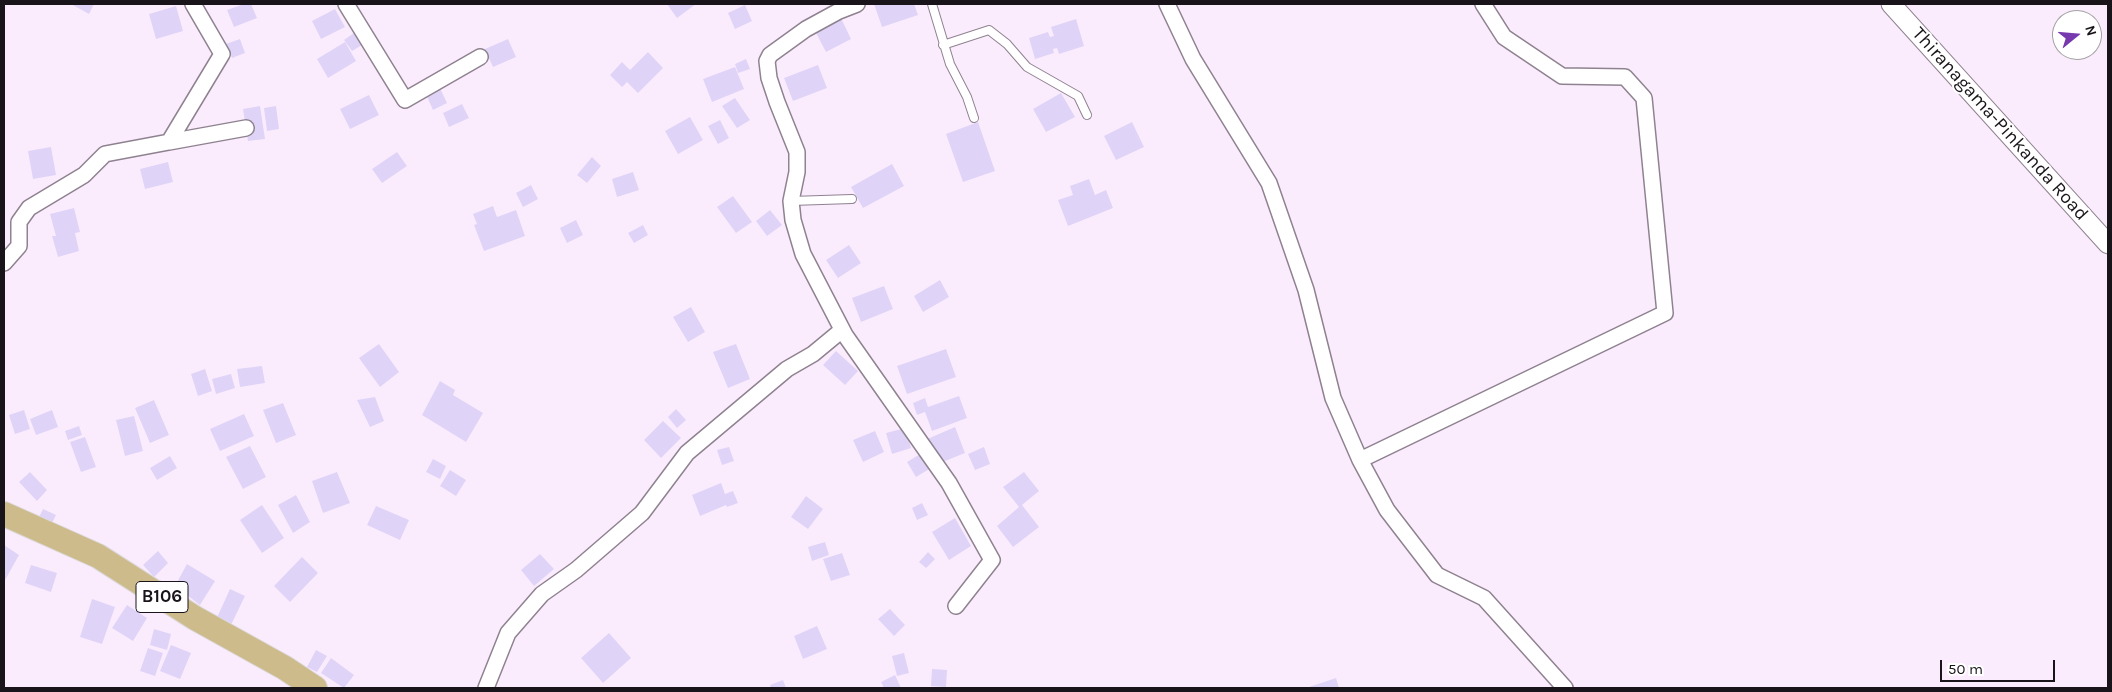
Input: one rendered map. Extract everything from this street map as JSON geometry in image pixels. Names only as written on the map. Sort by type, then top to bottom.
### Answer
[{"type":"main road","name":"B106","points":[[4,514],[98,556],[195,618],[285,668],[315,688]]},
{"type":"street","points":[[169,142],[222,54],[193,4]]},
{"type":"street","points":[[346,4],[405,100],[480,57]]},
{"type":"street","points":[[857,4],[806,29],[770,55],[767,61],[769,78],[797,152],[797,172],[791,201],[793,220],[803,254],[842,330],[858,356],[949,483],[992,560],[956,606]]},
{"type":"street","points":[[1168,4],[1193,59],[1269,183],[1306,290],[1333,398],[1360,460],[1387,510],[1437,576],[1484,598],[1565,688]]},
{"type":"street","points":[[1360,460],[1665,314],[1644,98],[1625,77],[1562,76],[1504,37],[1483,4]]},
{"type":"street","name":"Thiranagama-Pinkanda Road","points":[[1891,4],[2108,244]]},
{"type":"street","points":[[4,263],[19,246],[19,222],[29,208],[84,175],[105,154],[246,128]]},
{"type":"street","points":[[486,688],[508,632],[542,594],[576,570],[642,513],[687,454],[787,369],[813,354],[842,330]]},
{"type":"lane","points":[[932,4],[943,45],[974,118]]},
{"type":"lane","points":[[943,45],[989,30],[1007,44],[1027,67],[1078,96],[1087,115]]},
{"type":"lane","points":[[791,201],[852,199]]},
{"type":"building","points":[[71,4],[94,4],[89,14]]},
{"type":"building","points":[[244,4],[251,4],[257,18],[234,27],[227,10]]},
{"type":"building","points":[[667,4],[696,4],[677,18]]},
{"type":"building","points":[[874,4],[914,4],[918,15],[882,27]]},
{"type":"building","points":[[745,5],[752,21],[735,29],[728,13]]},
{"type":"building","points":[[176,6],[183,31],[156,39],[149,14]]},
{"type":"building","points":[[335,9],[345,27],[321,39],[312,21]]},
{"type":"building","points":[[840,16],[851,39],[826,52],[814,29]]},
{"type":"building","points":[[1076,19],[1084,46],[1059,54],[1057,48],[1053,49],[1054,53],[1035,59],[1029,38],[1048,32],[1050,37],[1054,36],[1051,27]]},
{"type":"building","points":[[354,33],[362,45],[352,51],[344,40]]},
{"type":"building","points":[[240,39],[245,53],[232,58],[226,44]]},
{"type":"building","points":[[508,39],[516,57],[493,67],[485,49]]},
{"type":"building","points":[[345,42],[356,61],[328,78],[317,59]]},
{"type":"building","points":[[648,52],[663,68],[638,93],[627,82],[622,87],[610,75],[622,62],[630,70]]},
{"type":"building","points":[[746,59],[750,69],[738,73],[735,64]]},
{"type":"building","points":[[818,65],[827,88],[793,101],[784,78]]},
{"type":"building","points":[[735,67],[744,89],[712,102],[703,79]]},
{"type":"building","points":[[439,86],[447,103],[433,110],[425,92]]},
{"type":"building","points":[[1061,93],[1075,117],[1046,132],[1033,109]]},
{"type":"building","points":[[369,95],[379,115],[350,129],[340,109]]},
{"type":"building","points":[[735,98],[750,120],[737,128],[722,106]]},
{"type":"building","points":[[462,104],[469,118],[449,127],[443,113]]},
{"type":"building","points":[[260,106],[265,139],[248,141],[243,109]]},
{"type":"building","points":[[276,106],[279,129],[267,131],[264,108]]},
{"type":"building","points":[[690,117],[703,140],[678,154],[665,131]]},
{"type":"building","points":[[720,120],[729,138],[718,144],[708,126]]},
{"type":"building","points":[[978,122],[995,171],[963,182],[946,134]]},
{"type":"building","points":[[1132,122],[1144,147],[1116,160],[1104,136]]},
{"type":"building","points":[[51,147],[56,175],[33,179],[28,151]]},
{"type":"building","points":[[397,152],[407,166],[382,183],[372,169]]},
{"type":"building","points":[[592,157],[601,166],[587,183],[577,175]]},
{"type":"building","points":[[168,162],[173,182],[145,189],[140,169]]},
{"type":"building","points":[[892,164],[904,186],[863,208],[851,187]]},
{"type":"building","points":[[633,172],[639,190],[617,197],[612,179]]},
{"type":"building","points":[[1089,179],[1095,195],[1106,190],[1113,208],[1068,226],[1058,200],[1073,195],[1070,186]]},
{"type":"building","points":[[531,185],[538,199],[523,207],[516,193]]},
{"type":"building","points":[[733,196],[752,222],[736,233],[717,207]]},
{"type":"building","points":[[493,206],[497,217],[516,210],[525,236],[484,251],[474,225],[477,224],[473,214]]},
{"type":"building","points":[[74,208],[80,232],[75,233],[79,251],[58,257],[52,236],[56,236],[50,214]]},
{"type":"building","points":[[770,210],[782,225],[767,236],[756,221]]},
{"type":"building","points":[[576,220],[583,235],[567,243],[560,228]]},
{"type":"building","points":[[643,225],[648,235],[634,243],[628,233]]},
{"type":"building","points":[[849,245],[861,263],[838,278],[826,260]]},
{"type":"building","points":[[940,280],[949,297],[923,312],[914,296]]},
{"type":"building","points":[[884,286],[893,309],[861,322],[852,298]]},
{"type":"building","points":[[691,307],[705,332],[688,342],[673,317]]},
{"type":"building","points":[[379,344],[399,372],[380,387],[359,358]]},
{"type":"building","points":[[736,344],[750,379],[728,388],[713,352]]},
{"type":"building","points":[[946,349],[956,377],[907,394],[897,366]]},
{"type":"building","points":[[836,351],[858,371],[845,385],[823,365]]},
{"type":"building","points":[[262,366],[265,383],[240,387],[237,369]]},
{"type":"building","points":[[205,369],[212,391],[198,396],[191,374]]},
{"type":"building","points":[[231,374],[235,388],[216,394],[212,379]]},
{"type":"building","points":[[440,381],[455,390],[453,395],[483,413],[466,442],[422,415]]},
{"type":"building","points":[[959,396],[967,418],[932,431],[925,412],[917,415],[913,403],[925,398],[928,407]]},
{"type":"building","points":[[375,397],[384,421],[370,427],[357,400]]},
{"type":"building","points":[[154,400],[169,435],[150,443],[135,408]]},
{"type":"building","points":[[283,403],[296,435],[276,443],[263,410]]},
{"type":"building","points":[[676,409],[686,420],[677,428],[668,417]]},
{"type":"building","points":[[24,410],[30,429],[15,434],[9,415]]},
{"type":"building","points":[[52,410],[58,427],[36,435],[30,419]]},
{"type":"building","points":[[244,414],[254,436],[220,451],[210,429]]},
{"type":"building","points":[[134,416],[143,451],[125,456],[116,420]]},
{"type":"building","points":[[663,421],[681,438],[661,458],[644,440]]},
{"type":"building","points":[[79,426],[82,435],[68,440],[65,431]]},
{"type":"building","points":[[955,427],[965,453],[940,463],[925,440]]},
{"type":"building","points":[[905,428],[911,448],[892,454],[886,433]]},
{"type":"building","points":[[875,431],[884,452],[863,462],[853,440]]},
{"type":"building","points":[[85,437],[96,467],[81,472],[70,442]]},
{"type":"building","points":[[250,446],[266,477],[243,489],[226,457]]},
{"type":"building","points":[[729,447],[734,461],[722,465],[717,450]]},
{"type":"building","points":[[984,447],[990,464],[975,470],[968,454]]},
{"type":"building","points":[[922,453],[931,468],[916,477],[907,462]]},
{"type":"building","points":[[170,456],[177,468],[157,480],[150,468]]},
{"type":"building","points":[[433,459],[446,466],[440,479],[426,472]]},
{"type":"building","points":[[450,470],[466,480],[456,496],[440,486]]},
{"type":"building","points":[[30,472],[47,490],[37,501],[19,482]]},
{"type":"building","points":[[337,472],[350,503],[323,513],[312,481]]},
{"type":"building","points":[[1024,472],[1039,491],[1022,505],[1039,527],[1013,547],[997,526],[1019,507],[1003,487]]},
{"type":"building","points":[[721,483],[725,494],[733,491],[738,503],[727,507],[726,505],[700,516],[692,495]]},
{"type":"building","points":[[296,495],[310,522],[293,533],[278,505]]},
{"type":"building","points":[[806,496],[823,509],[808,529],[791,517]]},
{"type":"building","points":[[922,503],[928,515],[917,520],[912,508]]},
{"type":"building","points":[[262,505],[284,538],[262,553],[240,520]]},
{"type":"building","points":[[376,506],[409,520],[400,540],[367,525]]},
{"type":"building","points":[[43,509],[56,515],[50,527],[37,521]]},
{"type":"building","points":[[955,518],[971,546],[949,560],[932,532]]},
{"type":"building","points":[[825,542],[829,555],[812,561],[808,547]]},
{"type":"building","points":[[4,545],[19,555],[4,582]]},
{"type":"building","points":[[158,551],[168,563],[154,577],[143,565]]},
{"type":"building","points":[[928,552],[935,559],[926,568],[919,562]]},
{"type":"building","points":[[842,553],[850,575],[831,581],[823,559]]},
{"type":"building","points":[[540,554],[554,569],[534,586],[521,570]]},
{"type":"building","points":[[302,557],[318,573],[290,602],[274,586]]},
{"type":"building","points":[[187,564],[215,581],[200,605],[175,586]]},
{"type":"building","points":[[31,565],[57,573],[51,592],[25,583]]},
{"type":"building","points":[[230,589],[245,596],[229,629],[215,622]]},
{"type":"building","points":[[92,599],[115,607],[102,644],[80,637]]},
{"type":"building","points":[[127,605],[147,618],[133,641],[112,628]]},
{"type":"building","points":[[890,609],[905,625],[894,636],[878,619]]},
{"type":"building","points":[[817,626],[827,649],[803,659],[794,636]]},
{"type":"building","points":[[154,629],[171,634],[167,650],[150,645]]},
{"type":"building","points":[[609,633],[631,658],[603,683],[581,658]]},
{"type":"building","points":[[171,645],[191,653],[180,679],[160,671]]},
{"type":"building","points":[[148,648],[163,653],[155,676],[140,671]]},
{"type":"building","points":[[316,650],[327,656],[317,672],[307,667]]},
{"type":"building","points":[[904,653],[909,673],[897,676],[892,656]]},
{"type":"building","points":[[331,658],[354,675],[344,688],[321,673]]},
{"type":"building","points":[[932,669],[947,670],[946,687],[931,686]]},
{"type":"building","points":[[895,675],[901,688],[884,688],[881,682]]},
{"type":"building","points":[[1336,678],[1339,688],[1306,688]]},
{"type":"building","points":[[783,680],[786,688],[771,688],[770,685]]}]
